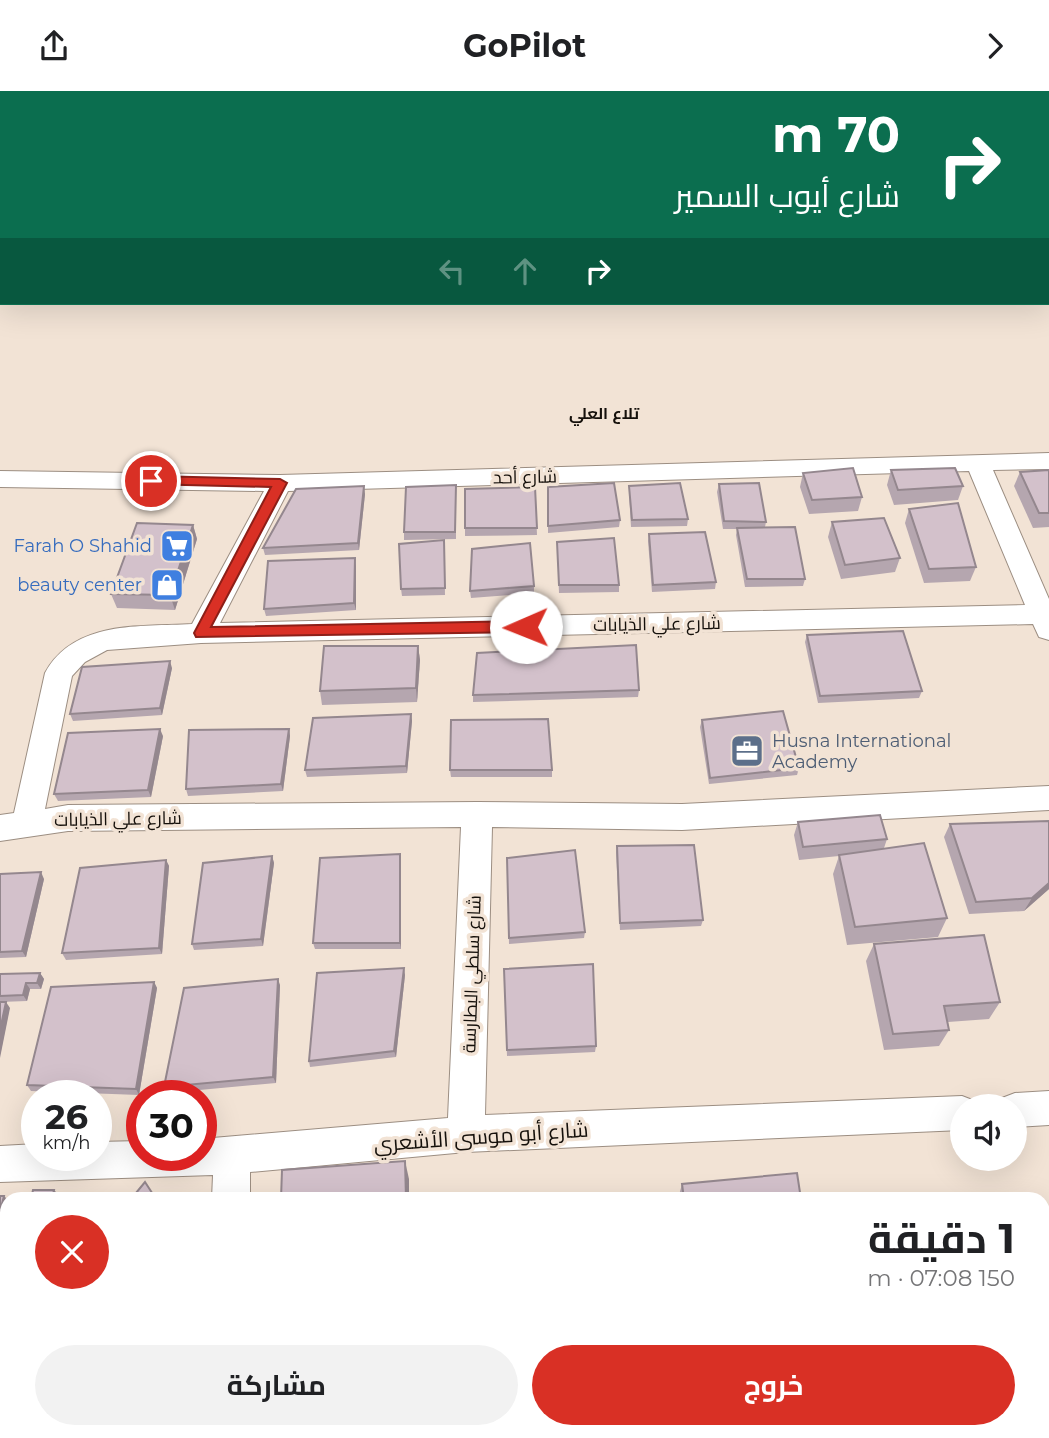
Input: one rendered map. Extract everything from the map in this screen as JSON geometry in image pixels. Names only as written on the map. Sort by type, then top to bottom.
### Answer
[{"type":"street","name":"شارع أحد","points":[[0,479],[280,483],[1049,461]]},
{"type":"street","points":[[978,463],[1045,622]]},
{"type":"street","points":[[201,633],[280,483]]},
{"type":"street","name":"شارع علي الذيابات","points":[[1045,622],[201,633],[102,640],[75,655],[59,673],[13,825],[68,818],[477,814],[682,817],[1049,798]]},
{"type":"street","name":"شارع سلطي البطارسة","points":[[466,1134],[477,814]]},
{"type":"street","points":[[1027,1109],[1049,1108]]},
{"type":"street","name":"شارع أبو موسى الأشعري","points":[[0,1164],[233,1156],[466,1134],[950,1113]]},
{"type":"street","points":[[231,1192],[233,1156]]},
{"type":"building","points":[[853,468],[862,497],[812,500],[803,473]]},
{"type":"building","points":[[955,468],[963,486],[898,490],[891,470]]},
{"type":"building","points":[[1049,470],[1049,513],[1039,513],[1020,472]]},
{"type":"building","points":[[614,483],[620,520],[548,526],[548,487]]},
{"type":"building","points":[[680,483],[688,519],[632,520],[629,486]]},
{"type":"building","points":[[759,483],[766,522],[724,521],[719,484]]},
{"type":"building","points":[[456,485],[455,532],[404,532],[406,487]]},
{"type":"building","points":[[364,486],[358,543],[263,548],[296,489]]},
{"type":"building","points":[[535,487],[537,528],[465,528],[465,489]]},
{"type":"building","points":[[958,503],[976,567],[929,569],[909,509]]},
{"type":"building","points":[[884,518],[900,558],[845,565],[832,522]]},
{"type":"building","points":[[137,523],[193,525],[170,595],[111,594]]},
{"type":"building","points":[[795,527],[805,579],[747,579],[737,528]]},
{"type":"building","points":[[705,532],[716,582],[653,585],[649,534]]},
{"type":"building","points":[[614,538],[619,585],[559,585],[557,542]]},
{"type":"building","points":[[444,540],[445,588],[401,589],[399,544]]},
{"type":"building","points":[[530,543],[534,586],[470,591],[472,549]]},
{"type":"building","points":[[355,558],[354,603],[264,609],[268,561]]},
{"type":"building","points":[[903,631],[922,691],[820,696],[807,635]]},
{"type":"building","points":[[636,645],[639,690],[473,695],[477,653]]},
{"type":"building","points":[[324,646],[418,646],[416,688],[320,691]]},
{"type":"building","points":[[170,661],[160,708],[70,714],[82,667]]},
{"type":"building","name":"Husna International Academy","points":[[783,711],[799,768],[710,778],[702,720]]},
{"type":"building","points":[[411,714],[406,766],[305,770],[313,718]]},
{"type":"building","points":[[548,719],[552,770],[450,770],[451,720]]},
{"type":"building","points":[[160,729],[148,790],[54,794],[68,733]]},
{"type":"building","points":[[289,729],[281,784],[186,789],[189,730]]},
{"type":"building","points":[[880,815],[887,839],[803,847],[798,822]]},
{"type":"building","points":[[1049,821],[1049,883],[1032,898],[976,902],[950,824]]},
{"type":"building","points":[[924,843],[947,918],[855,927],[839,855]]},
{"type":"building","points":[[694,845],[703,920],[620,923],[617,846]]},
{"type":"building","points":[[575,850],[585,932],[509,938],[507,858]]},
{"type":"building","points":[[400,854],[400,943],[313,943],[320,858]]},
{"type":"building","points":[[272,856],[261,939],[192,944],[203,863]]},
{"type":"building","points":[[166,860],[159,948],[62,953],[80,868]]},
{"type":"building","points":[[41,872],[22,951],[0,952],[0,874]]},
{"type":"building","points":[[984,935],[1000,1002],[944,1006],[949,1030],[893,1034],[874,944]]},
{"type":"building","points":[[593,964],[596,1046],[507,1050],[504,969]]},
{"type":"building","points":[[404,968],[394,1051],[309,1061],[317,973]]},
{"type":"building","points":[[40,973],[37,983],[26,983],[23,995],[0,996],[0,974]]},
{"type":"building","points":[[278,979],[273,1077],[217,1082],[217,1080],[165,1080],[184,988]]},
{"type":"building","points":[[154,982],[138,1080],[126,1080],[126,1089],[112,1088],[112,1080],[28,1080],[51,987]]},
{"type":"building","points":[[0,1002],[6,1002],[0,1030]]},
{"type":"building","points":[[405,1161],[406,1192],[281,1192],[282,1170]]},
{"type":"building","points":[[797,1173],[800,1192],[683,1192],[682,1184]]},
{"type":"building","points":[[145,1182],[151,1192],[137,1192]]},
{"type":"building","points":[[33,1190],[54,1190],[54,1192]]},
{"type":"place","name":"Farah O Shahid","points":[[177,546]]},
{"type":"place","name":"beauty center","points":[[167,585]]},
{"type":"place","name":"Husna International Academy","points":[[747,751]]},
{"type":"district","name":"تلاع العلي","points":[[604,413]]},
{"type":"route","points":[[151,481],[280,483],[201,633],[526,627]]}]
